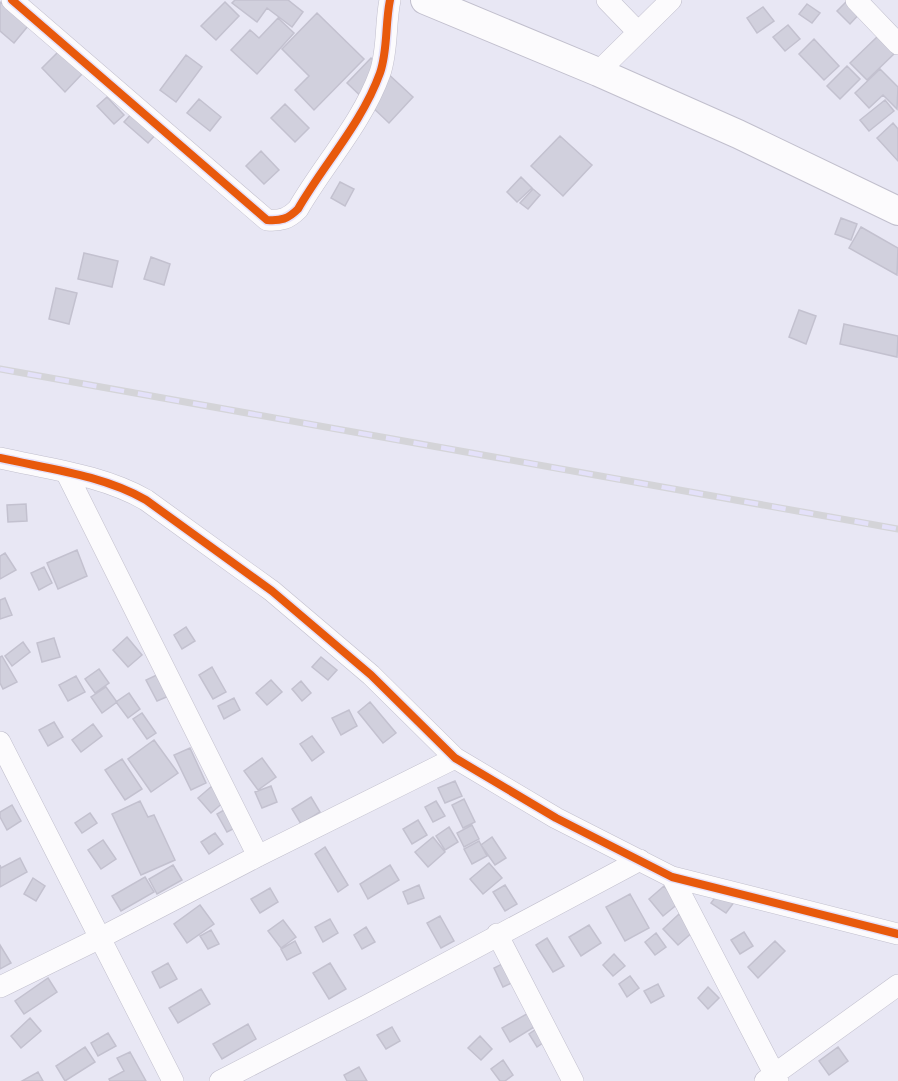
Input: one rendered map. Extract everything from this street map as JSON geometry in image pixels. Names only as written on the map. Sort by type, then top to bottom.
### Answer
[{"type":"main road","points":[[425,0],[598,72],[738,134],[898,211]]},
{"type":"street","points":[[12,0],[267,220],[281,221],[290,217],[298,209],[370,96],[380,73],[386,50],[386,23],[390,0]]},
{"type":"street","points":[[607,0],[638,32]]},
{"type":"street","points":[[598,72],[671,0]]},
{"type":"street","points":[[856,0],[895,36]]},
{"type":"street","points":[[0,458],[95,478],[126,489],[153,505],[272,591],[371,675],[456,758],[556,818],[672,876],[898,934]]},
{"type":"street","points":[[66,472],[258,856]]},
{"type":"street","points":[[0,742],[173,1081]]},
{"type":"street","points":[[0,987],[456,758]]},
{"type":"street","points":[[219,1081],[366,1006],[497,934],[640,860]]},
{"type":"street","points":[[672,876],[772,1079],[898,985]]},
{"type":"street","points":[[497,934],[573,1081]]},
{"type":"building","points":[[235,0],[288,0],[303,12],[292,27],[267,8],[257,22],[232,3]]},
{"type":"building","points":[[848,0],[862,11],[850,24],[837,11]]},
{"type":"building","points":[[0,2],[28,26],[14,43],[0,31]]},
{"type":"building","points":[[225,2],[239,16],[216,40],[201,26]]},
{"type":"building","points":[[807,4],[820,13],[812,23],[799,14]]},
{"type":"building","points":[[763,7],[774,21],[757,33],[747,18]]},
{"type":"building","points":[[317,13],[364,59],[314,110],[295,90],[309,76],[282,49]]},
{"type":"building","points":[[278,18],[294,33],[257,74],[231,50],[250,30],[259,38]]},
{"type":"building","points":[[788,25],[800,39],[785,51],[773,37]]},
{"type":"building","points":[[879,35],[895,53],[867,80],[850,63]]},
{"type":"building","points":[[814,39],[839,66],[824,80],[799,54]]},
{"type":"building","points":[[59,51],[82,74],[65,92],[42,68]]},
{"type":"building","points":[[186,55],[202,67],[176,102],[160,90]]},
{"type":"building","points":[[371,58],[413,97],[389,123],[347,83]]},
{"type":"building","points":[[847,66],[860,79],[840,99],[827,86]]},
{"type":"building","points":[[880,69],[898,87],[897,109],[883,95],[869,108],[855,93]]},
{"type":"building","points":[[107,97],[124,115],[114,124],[97,106]]},
{"type":"building","points":[[199,99],[221,117],[210,131],[187,113]]},
{"type":"building","points":[[885,100],[894,111],[869,131],[860,120]]},
{"type":"building","points":[[285,104],[309,128],[295,142],[271,118]]},
{"type":"building","points":[[133,112],[157,133],[148,143],[124,122]]},
{"type":"building","points":[[893,123],[898,129],[898,161],[877,138]]},
{"type":"building","points":[[560,136],[592,165],[563,196],[531,166]]},
{"type":"building","points":[[261,151],[279,170],[264,184],[246,166]]},
{"type":"building","points":[[521,177],[532,188],[517,202],[507,192]]},
{"type":"building","points":[[340,182],[354,189],[345,206],[331,198]]},
{"type":"building","points":[[533,189],[540,195],[528,209],[520,203]]},
{"type":"building","points":[[841,218],[857,224],[851,240],[835,234]]},
{"type":"building","points":[[861,227],[898,248],[897,275],[849,248]]},
{"type":"building","points":[[84,253],[118,261],[112,287],[78,279]]},
{"type":"building","points":[[151,257],[170,264],[164,285],[144,279]]},
{"type":"building","points":[[56,288],[77,293],[69,324],[49,319]]},
{"type":"building","points":[[799,310],[816,316],[806,344],[789,337]]},
{"type":"building","points":[[844,324],[898,336],[897,357],[840,344]]},
{"type":"building","points":[[26,504],[27,521],[8,522],[7,505]]},
{"type":"building","points":[[77,550],[87,576],[58,589],[47,563]]},
{"type":"building","points":[[5,553],[16,570],[0,579],[0,556]]},
{"type":"building","points":[[44,567],[52,583],[39,590],[31,573]]},
{"type":"building","points":[[5,598],[12,615],[0,619],[0,600]]},
{"type":"building","points":[[186,627],[195,641],[182,649],[174,635]]},
{"type":"building","points":[[127,637],[142,655],[128,667],[113,650]]},
{"type":"building","points":[[54,638],[60,657],[42,662],[37,643]]},
{"type":"building","points":[[23,642],[30,652],[12,666],[5,656]]},
{"type":"building","points":[[2,656],[17,682],[3,689],[0,683],[0,657]]},
{"type":"building","points":[[321,657],[337,670],[328,680],[312,667]]},
{"type":"building","points":[[212,667],[226,692],[213,699],[199,675]]},
{"type":"building","points":[[99,669],[109,683],[95,693],[85,679]]},
{"type":"building","points":[[161,673],[171,695],[157,701],[146,680]]},
{"type":"building","points":[[76,676],[85,692],[68,701],[59,685]]},
{"type":"building","points":[[271,680],[282,692],[267,705],[256,693]]},
{"type":"building","points":[[301,681],[311,693],[302,701],[292,689]]},
{"type":"building","points":[[106,687],[117,702],[102,713],[91,697]]},
{"type":"building","points":[[129,693],[140,709],[128,718],[116,702]]},
{"type":"building","points":[[234,698],[240,710],[224,719],[218,706]]},
{"type":"building","points":[[370,702],[396,733],[383,743],[358,712]]},
{"type":"building","points":[[349,710],[357,726],[341,735],[332,718]]},
{"type":"building","points":[[142,713],[156,733],[147,739],[133,719]]},
{"type":"building","points":[[54,722],[63,737],[48,746],[39,730]]},
{"type":"building","points":[[93,724],[102,736],[81,752],[72,740]]},
{"type":"building","points":[[312,736],[324,752],[312,761],[300,744]]},
{"type":"building","points":[[154,740],[178,773],[151,792],[128,759]]},
{"type":"building","points":[[190,748],[206,783],[191,790],[174,755]]},
{"type":"building","points":[[262,758],[276,777],[258,790],[244,771]]},
{"type":"building","points":[[122,759],[142,789],[125,800],[105,770]]},
{"type":"building","points":[[455,781],[462,796],[445,803],[438,788]]},
{"type":"building","points":[[212,786],[225,801],[211,813],[198,798]]},
{"type":"building","points":[[271,786],[277,802],[262,808],[255,792]]},
{"type":"building","points":[[311,797],[320,812],[301,824],[292,809]]},
{"type":"building","points":[[464,799],[475,822],[463,828],[452,805]]},
{"type":"building","points":[[140,801],[148,817],[154,815],[175,860],[141,875],[112,814]]},
{"type":"building","points":[[436,801],[445,816],[433,822],[425,807]]},
{"type":"building","points":[[12,805],[21,821],[7,830],[0,817],[0,812]]},
{"type":"building","points":[[231,806],[241,825],[227,832],[217,814]]},
{"type":"building","points":[[90,813],[97,823],[82,833],[75,823]]},
{"type":"building","points":[[418,820],[427,835],[412,844],[403,829]]},
{"type":"building","points":[[472,825],[479,839],[464,847],[457,833]]},
{"type":"building","points":[[449,827],[458,842],[445,850],[436,836]]},
{"type":"building","points":[[215,833],[223,844],[209,854],[201,842]]},
{"type":"building","points":[[433,837],[445,852],[428,867],[415,852]]},
{"type":"building","points":[[492,837],[506,858],[495,865],[481,845]]},
{"type":"building","points":[[103,840],[116,859],[101,869],[88,850]]},
{"type":"building","points":[[479,841],[487,856],[472,864],[464,849]]},
{"type":"building","points":[[325,847],[348,885],[338,892],[315,854]]},
{"type":"building","points":[[20,858],[27,872],[0,887],[0,865],[1,868]]},
{"type":"building","points":[[489,863],[502,878],[483,894],[470,879]]},
{"type":"building","points":[[173,865],[182,880],[157,894],[149,879]]},
{"type":"building","points":[[390,865],[399,880],[368,899],[360,884]]},
{"type":"building","points":[[145,877],[154,892],[121,911],[112,896]]},
{"type":"building","points":[[33,878],[45,886],[36,901],[24,894]]},
{"type":"building","points":[[419,885],[424,898],[408,904],[403,892]]},
{"type":"building","points":[[505,885],[517,904],[505,911],[493,892]]},
{"type":"building","points":[[664,886],[679,903],[663,916],[649,899]]},
{"type":"building","points":[[270,888],[278,902],[260,913],[251,899]]},
{"type":"building","points":[[720,891],[735,901],[726,913],[711,903]]},
{"type":"building","points":[[630,894],[649,928],[625,941],[606,907]]},
{"type":"building","points":[[200,905],[214,924],[187,943],[174,924]]},
{"type":"building","points":[[679,914],[694,931],[678,945],[663,929]]},
{"type":"building","points":[[440,916],[454,941],[441,948],[427,923]]},
{"type":"building","points":[[330,919],[338,933],[323,942],[315,927]]},
{"type":"building","points":[[283,920],[296,937],[281,948],[268,931]]},
{"type":"building","points":[[589,925],[601,943],[581,956],[569,937]]},
{"type":"building","points":[[366,927],[375,942],[362,949],[354,935]]},
{"type":"building","points":[[211,930],[219,944],[208,949],[200,936]]},
{"type":"building","points":[[744,932],[753,946],[740,954],[731,940]]},
{"type":"building","points":[[656,933],[666,947],[655,955],[645,942]]},
{"type":"building","points":[[547,938],[564,966],[553,972],[536,945]]},
{"type":"building","points":[[295,941],[301,953],[287,960],[281,949]]},
{"type":"building","points":[[775,941],[785,951],[758,978],[748,967]]},
{"type":"building","points":[[0,945],[11,963],[0,969]]},
{"type":"building","points":[[614,954],[625,966],[613,976],[603,965]]},
{"type":"building","points":[[510,960],[520,979],[503,987],[494,968]]},
{"type":"building","points":[[168,963],[177,979],[160,988],[152,972]]},
{"type":"building","points":[[330,963],[346,989],[329,999],[313,973]]},
{"type":"building","points":[[630,976],[639,988],[627,997],[619,984]]},
{"type":"building","points":[[48,978],[57,992],[24,1014],[15,1001]]},
{"type":"building","points":[[658,984],[664,996],[651,1003],[644,991]]},
{"type":"building","points":[[708,987],[719,998],[708,1009],[698,998]]},
{"type":"building","points":[[201,989],[210,1004],[178,1023],[169,1008]]},
{"type":"building","points":[[532,1011],[539,1024],[510,1042],[502,1028]]},
{"type":"building","points":[[30,1018],[41,1031],[21,1048],[11,1036]]},
{"type":"building","points":[[248,1024],[256,1039],[222,1059],[213,1044]]},
{"type":"building","points":[[542,1025],[550,1038],[537,1047],[529,1034]]},
{"type":"building","points":[[392,1027],[400,1041],[386,1049],[377,1035]]},
{"type":"building","points":[[108,1033],[116,1046],[98,1056],[91,1043]]},
{"type":"building","points":[[480,1036],[492,1049],[481,1060],[468,1048]]},
{"type":"building","points":[[85,1047],[95,1062],[65,1081],[56,1066]]},
{"type":"building","points":[[838,1047],[848,1061],[829,1075],[819,1061]]},
{"type":"building","points":[[130,1052],[146,1081],[110,1081],[109,1079],[124,1071],[117,1058]]},
{"type":"building","points":[[503,1060],[513,1075],[505,1081],[500,1081],[491,1069]]},
{"type":"building","points":[[359,1067],[367,1081],[347,1081],[344,1075]]},
{"type":"building","points":[[38,1072],[43,1081],[22,1081]]},
{"type":"railway","points":[[0,369],[898,529]]},
{"type":"cycle path","points":[[12,0],[267,220],[280,220],[298,209],[363,109],[383,64],[390,0]]},
{"type":"cycle path","points":[[0,458],[112,484],[146,500],[272,591],[371,675],[455,758],[556,818],[672,877],[898,934]]}]
